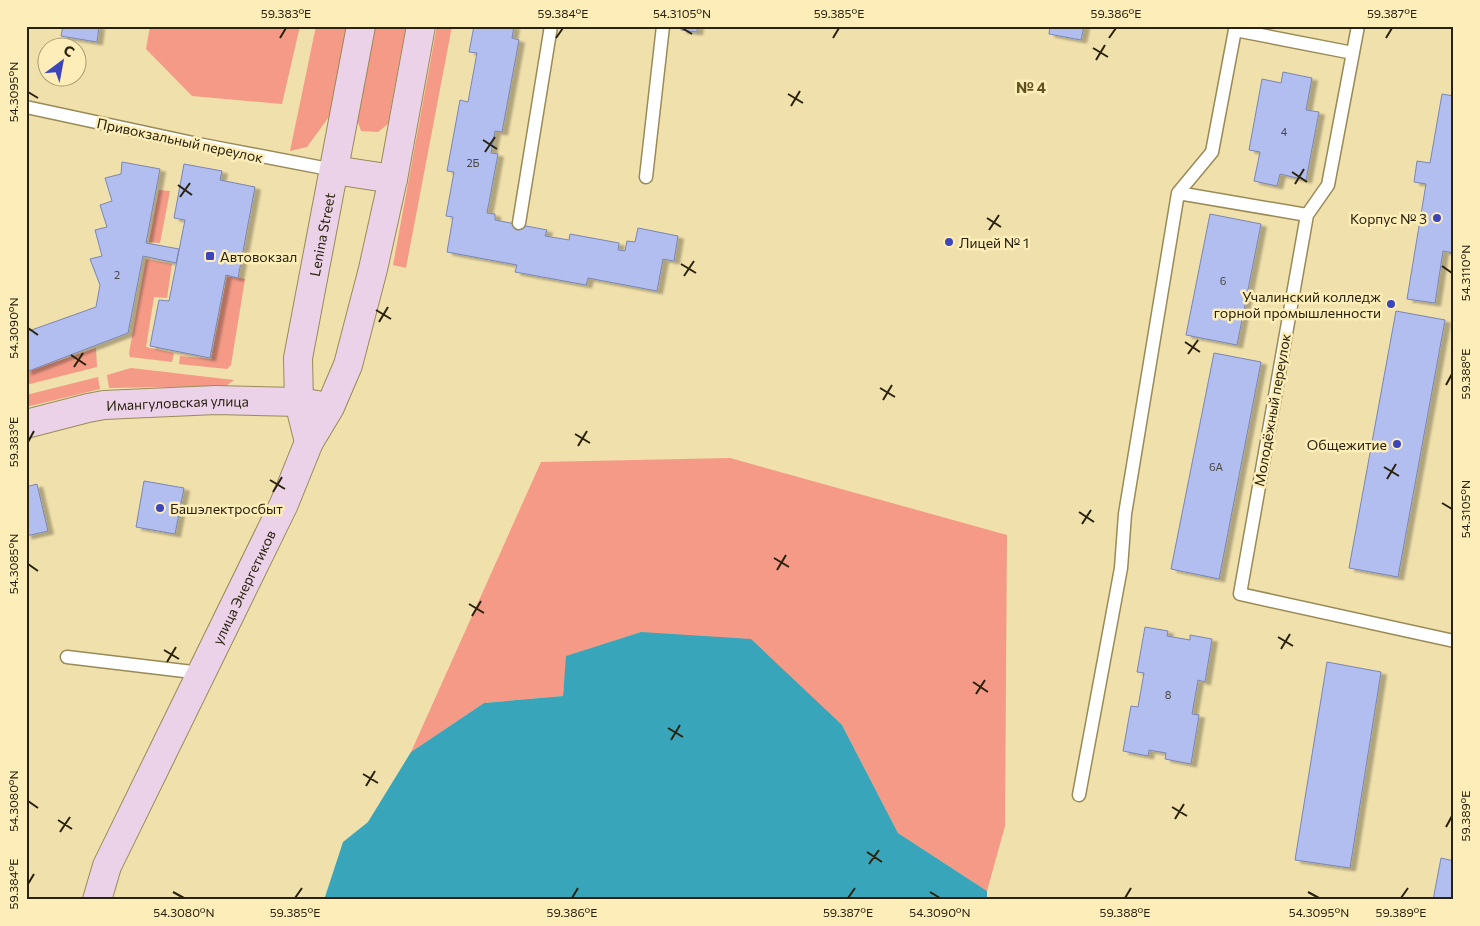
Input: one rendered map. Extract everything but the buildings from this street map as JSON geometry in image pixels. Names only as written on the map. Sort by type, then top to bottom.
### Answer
[{"type":"main road","name":"Lenina Street","points":[[308,442],[299,402],[298,358],[360,26]]},
{"type":"main road","points":[[334,170],[393,179],[421,26]]},
{"type":"main road","name":"улица Энергетиков","points":[[97,900],[106,866],[284,504],[308,442],[330,407],[348,365],[373,269],[393,179]]},
{"type":"main road","name":"Имангуловская улица","points":[[26,424],[88,408],[104,406],[216,400],[299,402],[330,407]]},
{"type":"lane","points":[[519,223],[551,26]]},
{"type":"lane","points":[[646,177],[663,26]]},
{"type":"lane","name":"Молодёжный переулок","points":[[1358,26],[1328,185],[1306,215],[1240,594],[1454,641]]},
{"type":"lane","points":[[1079,795],[1121,568],[1125,514],[1178,193],[1212,152],[1235,30],[1353,53]]},
{"type":"lane","name":"Привокзальный переулок","points":[[26,108],[334,170]]},
{"type":"lane","points":[[1178,193],[1306,215]]},
{"type":"lane","points":[[67,657],[201,673]]},
{"type":"shaded area","points":[[150,26],[300,26],[282,104],[192,96],[146,49]]},
{"type":"shaded area","points":[[316,26],[347,26],[331,114],[307,147],[290,151]]},
{"type":"shaded area","points":[[374,26],[406,26],[388,124],[378,132],[361,131],[356,116]]},
{"type":"shaded area","points":[[437,26],[452,26],[406,268],[393,265]]},
{"type":"shaded area","points":[[159,190],[170,191],[160,243],[149,242]]},
{"type":"shaded area","points":[[146,259],[172,264],[167,298],[154,297],[146,347],[174,353],[172,362],[130,357],[129,353]]},
{"type":"shaded area","points":[[227,276],[245,279],[231,365],[227,369],[179,364],[180,356],[211,359]]},
{"type":"shaded area","points":[[96,348],[97,367],[26,385],[26,372]]},
{"type":"shaded area","points":[[131,368],[234,380],[226,386],[109,388],[107,375]]},
{"type":"shaded area","points":[[98,377],[100,389],[26,407],[26,395]]},
{"type":"shaded area","points":[[730,458],[1007,535],[1005,826],[987,891],[898,833],[842,725],[641,632],[567,656],[563,696],[484,703],[411,752],[541,462]]},
{"type":"water","points":[[641,632],[751,639],[842,725],[898,833],[987,891],[987,900],[324,900],[343,842],[368,822],[411,752],[484,703],[563,696],[566,656]]},
{"type":"place","name":"Корпус № 3","points":[[1437,218]]},
{"type":"place","name":"Лицей № 1","points":[[949,242]]},
{"type":"place","name":"Автовокзал","points":[[210,256]]},
{"type":"place","name":"Учалинский колледж горной промышленности","points":[[1391,304]]},
{"type":"place","name":"Общежитие","points":[[1397,444]]},
{"type":"place","name":"Башэлектросбыт","points":[[160,508]]},
{"type":"district","name":"№ 4","points":[[1031,87]]}]
